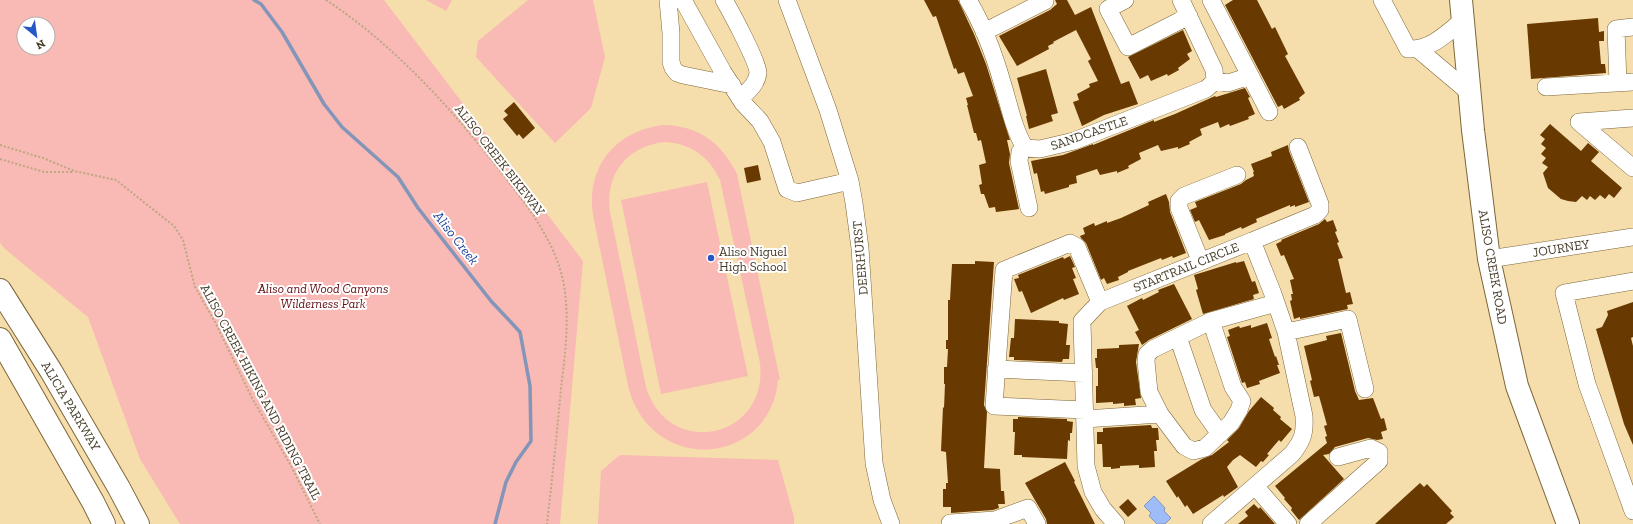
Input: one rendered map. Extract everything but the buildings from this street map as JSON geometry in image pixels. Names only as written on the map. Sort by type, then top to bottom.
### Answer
[{"type":"main road","name":"ALISO CREEK ROAD","points":[[1462,10],[1489,259],[1517,386],[1568,524]]},
{"type":"main road","name":"ALICIA PARKWAY","points":[[0,290],[51,371],[119,488],[138,524]]},
{"type":"main road","name":"ALICIA PARKWAY","points":[[0,339],[104,524]]},
{"type":"street","points":[[668,0],[671,34],[671,62],[673,68],[677,73],[736,91],[754,85],[757,79],[757,67],[724,0]]},
{"type":"street","points":[[683,0],[743,103],[760,121],[772,142],[787,189],[798,193],[850,181]]},
{"type":"street","name":"DEERHURST","points":[[787,0],[828,110],[850,181],[860,248],[874,463],[882,500],[891,524]]},
{"type":"street","points":[[968,0],[978,16],[1002,80],[1018,137],[1025,148],[1020,152],[1019,161],[1029,208]]},
{"type":"street","points":[[984,32],[1045,1],[1044,0]]},
{"type":"street","points":[[1125,0],[1108,9],[1128,47],[1185,9],[1210,0],[1269,112]]},
{"type":"street","points":[[1382,0],[1408,49],[1419,50],[1437,42],[1462,10]]},
{"type":"street","points":[[1185,9],[1214,70],[1215,81],[1228,83],[1250,76]]},
{"type":"street","points":[[1546,87],[1625,82],[1616,29],[1633,27]]},
{"type":"street","points":[[1419,50],[1470,93]]},
{"type":"street","name":"SANDCASTLE","points":[[1025,148],[1040,149],[1074,141],[1206,89],[1215,81]]},
{"type":"street","points":[[1633,118],[1579,122],[1633,168]]},
{"type":"street","points":[[1252,241],[1315,215],[1320,210],[1320,204],[1298,147]]},
{"type":"street","points":[[1200,260],[1179,208],[1179,201],[1184,196],[1237,175]]},
{"type":"street","name":"JOURNEY","points":[[1489,259],[1633,236]]},
{"type":"street","name":"STARTRAIL CIRCLE","points":[[1116,524],[1103,509],[1093,492],[1086,466],[1082,321],[1100,302],[1200,260],[1252,241],[1286,332],[1304,416],[1305,429],[1301,443],[1292,454],[1211,524]]},
{"type":"street","points":[[1100,302],[1077,246],[1070,243],[1004,270],[994,406],[1085,414],[1160,414]]},
{"type":"street","points":[[1633,281],[1564,293],[1587,384],[1633,511]]},
{"type":"street","points":[[1211,321],[1233,387],[1242,401],[1239,410],[1220,434],[1205,448],[1193,451],[1184,446],[1160,414],[1149,392],[1146,361],[1147,354],[1153,349],[1211,321],[1276,303]]},
{"type":"street","points":[[1286,332],[1348,319],[1365,389]]},
{"type":"street","points":[[1178,337],[1203,410],[1220,434]]},
{"type":"street","points":[[996,369],[1084,373]]},
{"type":"street","points":[[1308,524],[1379,462],[1379,452],[1371,448],[1338,457]]},
{"type":"street","points":[[1255,486],[1288,524]]},
{"type":"street","points":[[950,523],[996,522],[1028,508],[1037,524]]},
{"type":"path","name":"ALISO CREEK BIKEWAY","points":[[326,0],[370,32],[437,96],[465,126],[527,205],[544,231],[554,252],[561,271],[565,292],[567,334],[546,524]]},
{"type":"path","name":"ALISO CREEK HIKING AND RIDING TRAIL","points":[[0,145],[43,158],[74,172],[116,180],[174,226],[183,240],[195,288],[215,322],[252,398],[290,464],[320,524]]},
{"type":"path","points":[[0,159],[44,172],[74,172]]},
{"type":"green space","name":"Aliso and Wood Canyons Wilderness Park","points":[[0,0],[384,0],[583,261],[560,524],[180,524],[140,459],[88,317],[5,249],[0,243]]},
{"type":"green space","points":[[426,0],[452,0],[446,11]]},
{"type":"green space","points":[[528,0],[593,0],[605,57],[591,108],[555,143],[476,57],[478,41]]},
{"type":"green space","points":[[663,125],[676,126],[698,133],[708,138],[724,153],[737,174],[780,380],[778,380],[771,408],[755,429],[735,443],[711,449],[686,447],[662,437],[643,418],[629,390],[593,215],[592,198],[594,182],[599,167],[607,154],[618,143],[631,135],[646,129]],"holes":[[[664,142],[673,143],[698,152],[710,164],[720,180],[760,363],[759,389],[749,409],[734,423],[715,431],[694,432],[674,425],[658,410],[646,387],[610,212],[609,198],[615,174],[629,156],[651,145]]]},
{"type":"green space","points":[[707,182],[748,376],[661,394],[621,200]]},
{"type":"green space","points":[[620,455],[778,460],[794,517],[794,524],[598,524],[601,471]]},
{"type":"water","points":[[1154,496],[1165,508],[1164,511],[1171,518],[1165,524],[1157,524],[1149,516],[1151,513],[1144,506]]},
{"type":"waterway","name":"Aliso Creek","points":[[254,0],[261,4],[282,32],[324,104],[342,127],[398,177],[418,208],[491,301],[520,332],[530,386],[531,441],[516,462],[506,482],[495,524]]},
{"type":"place","name":"Aliso Niguel High School","points":[[711,258]]}]
